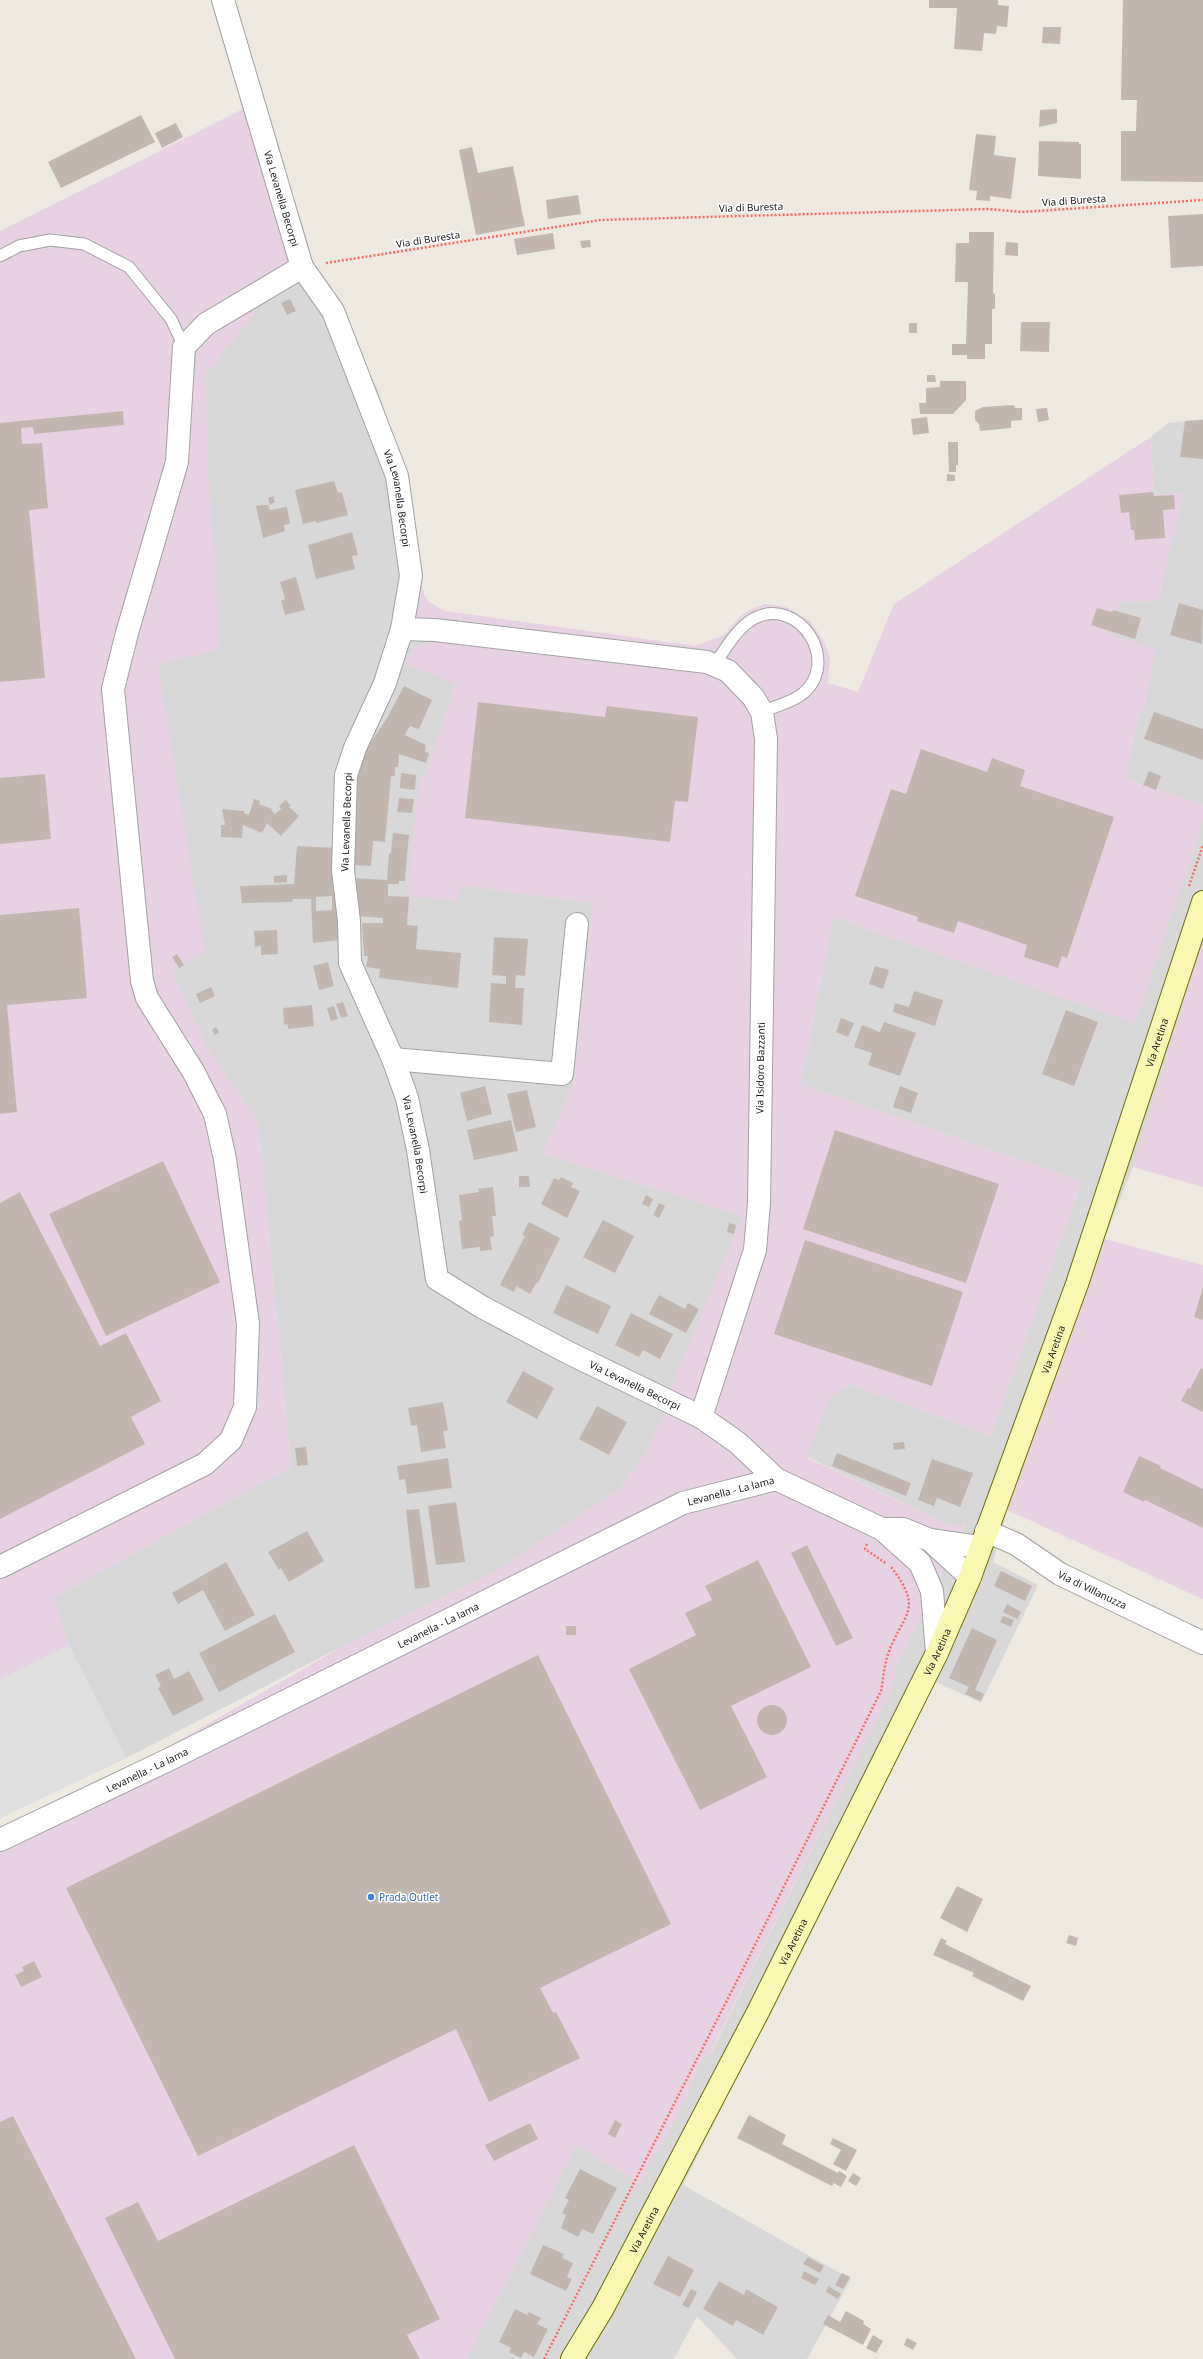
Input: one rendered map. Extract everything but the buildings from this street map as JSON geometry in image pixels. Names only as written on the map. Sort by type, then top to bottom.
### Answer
[{"type":"street","name":"Via Levanella Becorpi","points":[[223,0],[302,267],[333,311],[397,476],[411,576],[402,629],[384,683],[355,748],[346,775],[343,870],[349,920],[350,963],[394,1060],[407,1098],[418,1150],[437,1278],[482,1307],[568,1354],[701,1417],[738,1443],[776,1479]]},
{"type":"street","points":[[0,1567],[205,1464],[231,1440],[245,1407],[248,1324],[225,1159],[215,1114],[193,1071],[147,998],[142,981],[113,689],[127,633],[177,462],[184,347],[206,324],[302,267]]},
{"type":"street","points":[[402,629],[443,631],[708,662],[728,671],[752,697],[762,712]]},
{"type":"street","name":"Via Isidoro Bazzanti","points":[[701,1417],[755,1250],[759,1203],[766,740],[762,712]]},
{"type":"street","name":"Via Aretina","points":[[572,2359],[603,2308],[668,2180],[759,2010],[937,1652],[970,1577],[1077,1284],[1196,896]]},
{"type":"street","points":[[394,1060],[562,1074],[577,924]]},
{"type":"street","name":"Levanella - La lama","points":[[0,1840],[168,1760],[683,1503],[776,1479],[879,1527]]},
{"type":"street","points":[[879,1527],[904,1528],[930,1540],[970,1577]]},
{"type":"street","points":[[879,1527],[920,1563],[932,1591],[937,1652]]},
{"type":"street","name":"Via di Villanuzza","points":[[930,1540],[983,1539],[1016,1544],[1060,1574],[1203,1643]]},
{"type":"street","points":[[920,1563],[970,1577]]},
{"type":"lane","points":[[0,256],[20,246],[50,240],[84,244],[129,267],[171,319],[184,347]]},
{"type":"lane","points":[[714,665],[737,633],[755,618],[777,614],[789,617],[808,631],[818,652],[818,664],[810,686],[792,700],[762,712]]},
{"type":"path","name":"Via di Buresta","points":[[302,267],[600,220],[988,209],[1022,212],[1203,200]]},
{"type":"path","points":[[1196,896],[1203,845]]},
{"type":"path","points":[[544,2359],[739,1976],[881,1691],[887,1656],[907,1616],[909,1598],[903,1583],[890,1566],[864,1549],[879,1527]]},
{"type":"shaded area","points":[[257,102],[305,232],[315,270],[247,293],[255,314],[206,372],[208,469],[216,572],[218,650],[158,664],[205,952],[172,971],[206,1047],[258,1122],[291,1467],[53,1598],[69,1645],[126,1758],[0,1818],[0,231]]},
{"type":"shaded area","points":[[315,270],[377,388],[404,470],[430,642],[455,684],[426,775],[461,885],[593,903],[574,1082],[543,1154],[743,1216],[671,1387],[665,1413],[645,1454],[619,1489],[493,1573],[347,1644],[126,1758],[69,1645],[53,1598],[291,1467],[258,1122],[206,1047],[172,971],[157,664],[208,469],[206,372],[255,314],[247,293]]},
{"type":"shaded area","points":[[1203,419],[1203,805],[1124,778],[1131,755],[1133,736],[1146,699],[1106,633],[1113,609],[1119,602],[1158,601],[1183,493],[1154,495],[1151,437],[1168,423]]},
{"type":"shaded area","points":[[1151,437],[1154,494],[1183,493],[1158,601],[1119,602],[1117,609],[1113,609],[1106,633],[1156,649],[1146,699],[1133,736],[1131,755],[1124,778],[1203,805],[1203,821],[1135,1024],[833,917],[801,1084],[1082,1181],[991,1436],[849,1384],[830,1398],[806,1457],[951,1526],[965,1523],[896,1667],[887,1698],[710,2053],[702,2058],[689,2085],[690,2092],[659,2150],[655,2152],[642,2183],[575,2146],[467,2359],[0,2359],[0,1843],[347,1644],[493,1573],[619,1489],[645,1454],[665,1413],[671,1387],[742,1216],[543,1154],[574,1082],[593,903],[461,885],[459,901],[407,896],[419,778],[426,775],[455,684],[403,663],[416,646],[430,642],[414,619],[416,564],[424,594],[429,602],[445,611],[696,646],[724,635],[742,615],[752,609],[765,604],[786,607],[810,621],[825,643],[830,658],[828,683],[858,692],[894,604]]},
{"type":"shaded area","points":[[1203,821],[1203,937],[1133,1167],[1104,1239],[1007,1510],[993,1562],[1038,1585],[981,1703],[934,1681],[683,2185],[851,2279],[807,2359],[737,2359],[697,2316],[674,2359],[467,2359],[575,2146],[642,2183],[644,2173],[655,2152],[659,2150],[702,2058],[711,2053],[887,1698],[896,1667],[965,1524],[951,1526],[806,1456],[830,1397],[849,1384],[991,1436],[1082,1181],[801,1084],[833,917],[1135,1023]]},
{"type":"shaded area","points":[[1203,937],[1203,1187],[1133,1167]]},
{"type":"shaded area","points":[[1104,1239],[1203,1265],[1203,1599],[1007,1510]]},
{"type":"shaded area","points":[[69,1645],[126,1758],[0,1818],[0,1679]]},
{"type":"place","name":"Prada Outlet","points":[[371,1897]]}]
